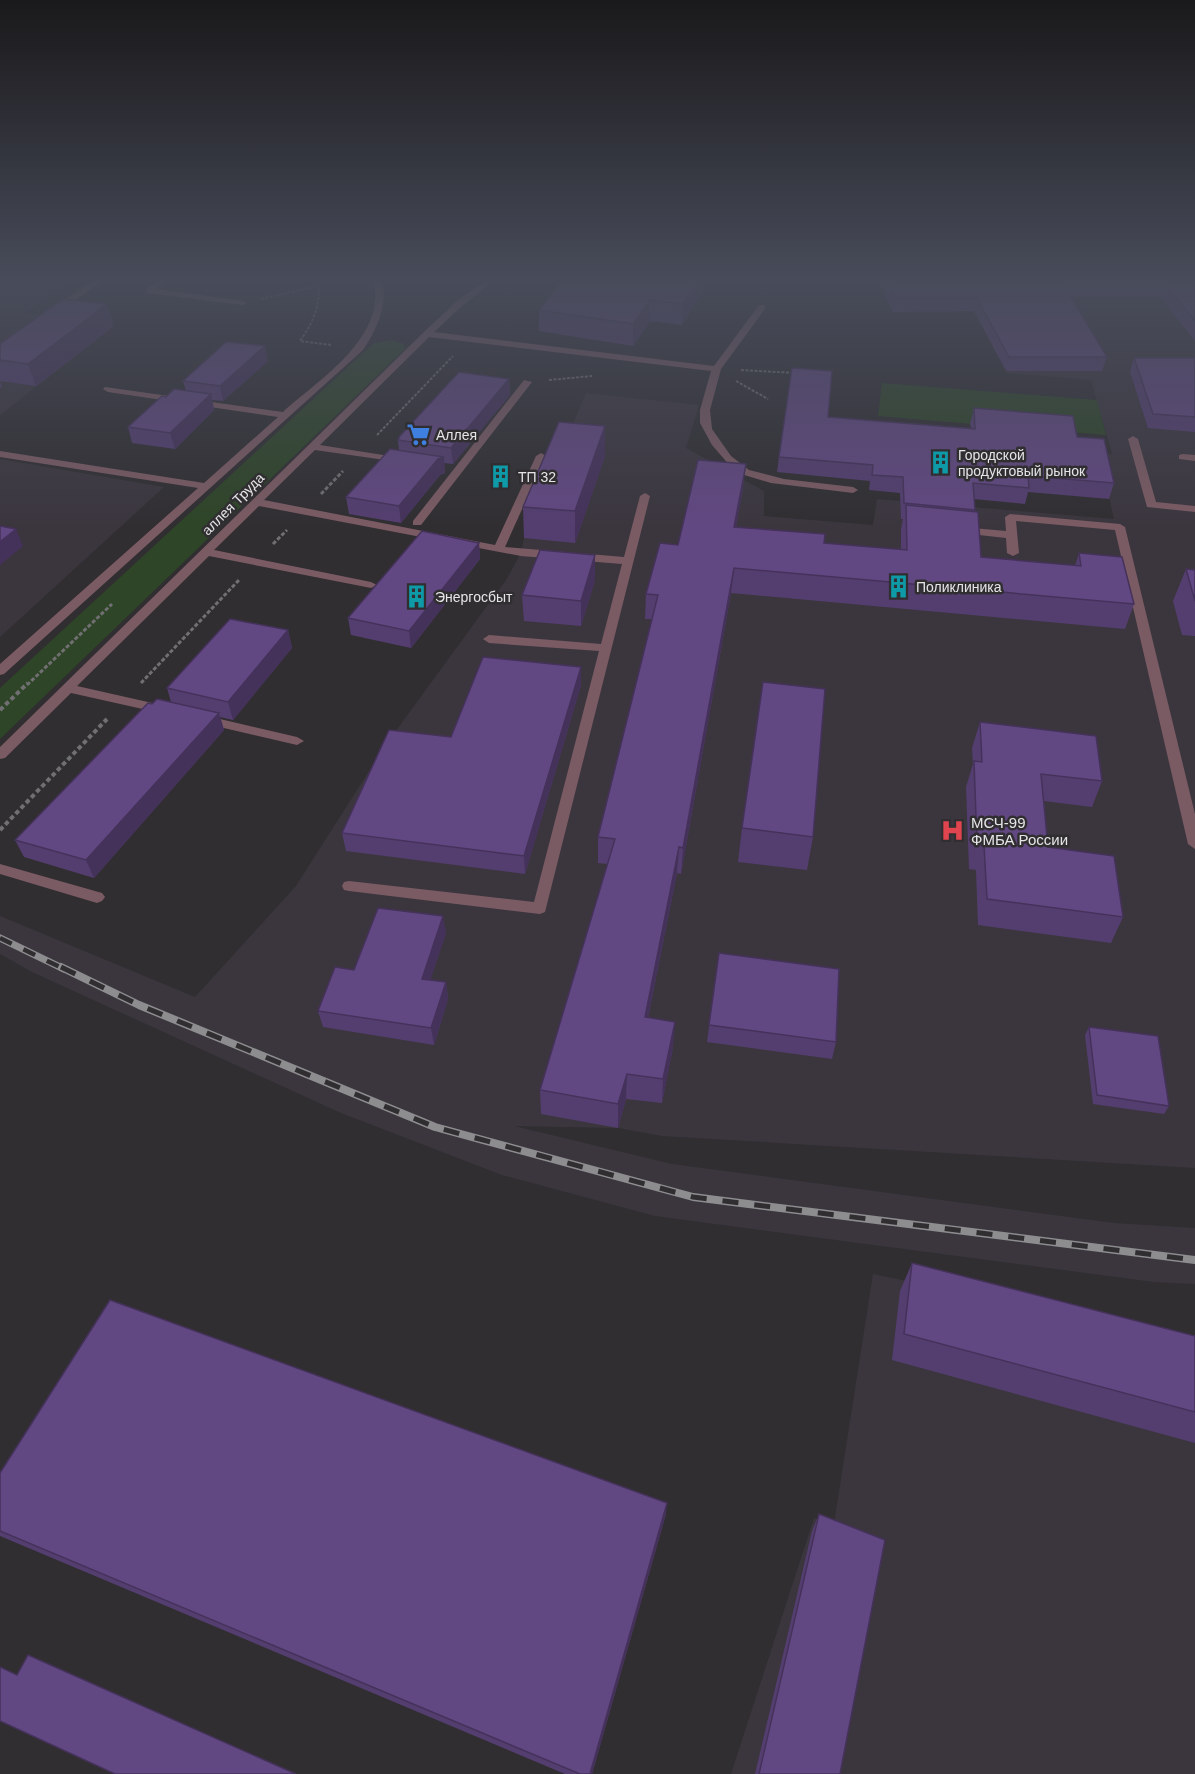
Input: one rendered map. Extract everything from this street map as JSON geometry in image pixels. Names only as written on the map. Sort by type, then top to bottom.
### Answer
[{"type":"street","name":"аллея Труда","points":[[0,671],[345,362]]},
{"type":"street","name":"аллея Труда","points":[[0,755],[399,362]]},
{"type":"street","points":[[651,362],[716,369]]},
{"type":"street","points":[[721,362],[716,369],[706,407],[705,423],[716,444],[742,472],[781,481],[853,490]]},
{"type":"street","points":[[417,523],[453,469],[527,382]]},
{"type":"street","points":[[108,389],[286,415]]},
{"type":"street","points":[[1133,439],[1151,505],[1195,509]]},
{"type":"street","points":[[313,447],[414,463]]},
{"type":"street","points":[[0,454],[206,486]]},
{"type":"street","points":[[498,549],[542,456]]},
{"type":"street","points":[[1183,457],[1195,458]]},
{"type":"street","points":[[349,886],[540,908],[645,496]]},
{"type":"street","points":[[256,502],[521,553],[628,561]]},
{"type":"street","points":[[1013,553],[1010,517],[1120,527],[1195,842]]},
{"type":"street","points":[[944,528],[1012,535]]},
{"type":"street","points":[[207,552],[371,585]]},
{"type":"street","points":[[489,639],[606,648]]},
{"type":"street","points":[[68,688],[297,741]]},
{"type":"street","points":[[0,869],[97,897]]},
{"type":"path","points":[[527,382],[594,376],[604,362]]},
{"type":"path","points":[[716,369],[797,373]]},
{"type":"shaded area","points":[[0,362],[68,362],[0,415]]},
{"type":"shaded area","points":[[1002,362],[1195,362],[1195,1168],[662,1136],[618,1128],[514,1126],[672,1164],[1114,1223],[1195,1228],[1195,1284],[1154,1282],[655,1216],[502,1175],[341,1113],[32,972],[0,954],[0,916],[195,997],[296,886],[387,743],[506,580],[521,553],[524,538],[586,393],[699,405],[686,448],[764,491],[764,516],[873,525],[877,499],[1114,519],[1099,454],[1112,454],[1091,380],[1007,373]]},
{"type":"shaded area","points":[[0,459],[164,487],[0,637]]},
{"type":"shaded area","points":[[873,1274],[1195,1341],[1195,1774],[731,1774],[814,1518],[834,1524]]},
{"type":"green space","points":[[354,362],[392,362],[0,739],[0,688]]},
{"type":"green space","points":[[882,383],[1097,400],[1106,435],[878,416]]},
{"type":"building","points":[[204,362],[247,362],[220,386],[183,381]]},
{"type":"building","points":[[1135,362],[1195,362],[1195,417],[1153,414]]},
{"type":"building","points":[[792,368],[832,371],[828,417],[975,429],[974,408],[1073,416],[1077,437],[1104,439],[1114,483],[1028,476],[1029,488],[973,483],[975,510],[904,503],[903,477],[872,475],[873,465],[779,457]]},
{"type":"building","points":[[459,372],[509,379],[451,448],[398,440],[400,436]]},
{"type":"building","points":[[174,389],[211,394],[170,433],[128,427],[162,396],[166,397]]},
{"type":"building","points":[[559,422],[605,426],[575,511],[523,507]]},
{"type":"building","points":[[390,449],[444,457],[438,459],[399,506],[346,497]]},
{"type":"building","points":[[698,460],[746,464],[734,527],[825,534],[824,543],[907,550],[906,505],[978,512],[981,557],[1081,566],[1079,553],[1122,557],[1134,604],[734,568],[683,848],[679,847],[645,1017],[675,1022],[663,1079],[627,1074],[618,1104],[540,1090],[615,839],[598,837],[658,595],[646,594],[660,543],[678,545]]},
{"type":"building","points":[[0,526],[16,529],[0,542]]},
{"type":"building","name":"Энергосбыт","points":[[422,531],[479,543],[409,631],[348,618]]},
{"type":"building","points":[[540,550],[595,555],[581,601],[522,595]]},
{"type":"building","points":[[1186,569],[1195,570],[1195,601]]},
{"type":"building","points":[[230,619],[288,630],[228,702],[167,688]]},
{"type":"building","points":[[483,657],[581,667],[524,856],[342,833],[389,730],[451,737]]},
{"type":"building","points":[[763,682],[825,689],[813,837],[742,828]]},
{"type":"building","points":[[157,699],[219,713],[86,860],[15,840],[148,703],[152,704]]},
{"type":"building","points":[[980,722],[1096,736],[1102,781],[1041,774],[1048,847],[1114,856],[1123,917],[987,899],[984,845],[977,844],[974,761],[982,762]]},
{"type":"building","points":[[378,908],[443,916],[422,979],[446,982],[431,1028],[318,1011],[335,967],[354,970]]},
{"type":"building","points":[[719,953],[839,969],[836,1042],[709,1025]]},
{"type":"building","points":[[1089,1027],[1158,1036],[1169,1106],[1097,1095]]},
{"type":"building","points":[[912,1263],[1195,1336],[1195,1412],[904,1334]]},
{"type":"building","points":[[110,1300],[667,1503],[590,1774],[580,1774],[0,1531],[0,1473]]},
{"type":"building","points":[[819,1514],[885,1540],[840,1774],[759,1774]]},
{"type":"building","points":[[28,1655],[296,1774],[115,1774],[0,1721],[0,1667],[17,1675]]},
{"type":"railway","points":[[0,938],[64,969]]},
{"type":"railway","points":[[61,967],[139,1005],[435,1127],[693,1197],[1195,1260]]},
{"type":"place","name":"Аллея","points":[[418,435]]},
{"type":"place","name":"Городской продуктовый рынок","points":[[940,463]]},
{"type":"place","name":"ТП 32","points":[[500,477]]},
{"type":"place","name":"Поликлиника","points":[[898,587]]},
{"type":"place","name":"Энергосбыт","points":[[417,597]]},
{"type":"place","name":"МСЧ-99 ФМБА России","points":[[953,831]]}]
